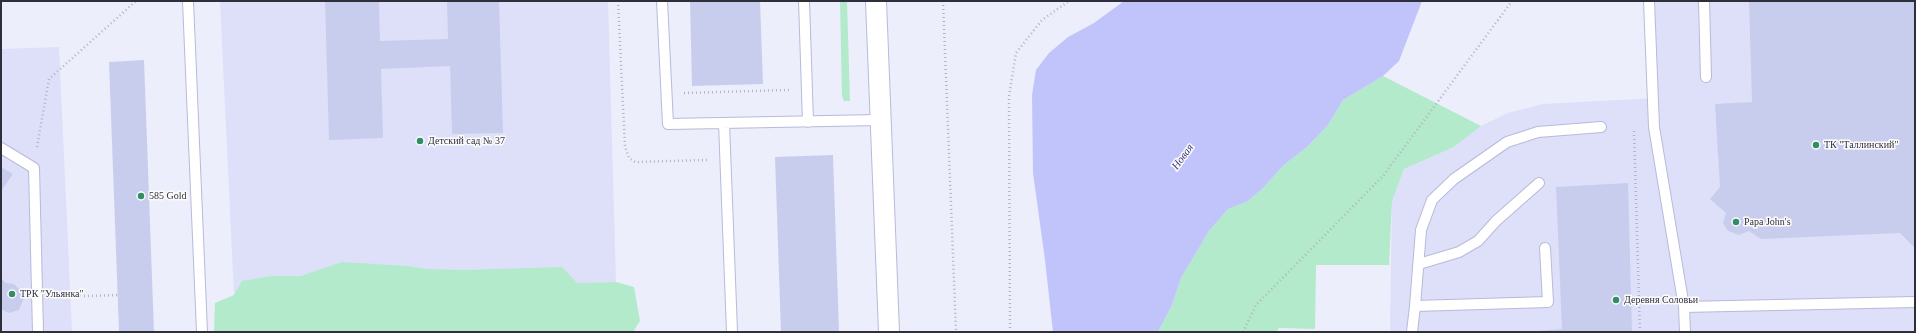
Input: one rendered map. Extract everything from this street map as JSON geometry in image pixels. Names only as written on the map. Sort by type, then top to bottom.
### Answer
[{"type":"street","points":[[876,1],[889,332]]},
{"type":"lane","points":[[188,1],[202,332]]},
{"type":"lane","points":[[662,1],[668,124],[880,120]]},
{"type":"lane","points":[[804,1],[808,122]]},
{"type":"lane","points":[[1649,1],[1654,127],[1684,307],[1685,332]]},
{"type":"lane","points":[[1704,1],[1706,77]]},
{"type":"lane","points":[[724,123],[732,332]]},
{"type":"lane","points":[[1412,332],[1421,230],[1432,200],[1454,179],[1507,142],[1538,132],[1601,127]]},
{"type":"lane","points":[[1,148],[34,168],[38,332]]},
{"type":"lane","points":[[1419,264],[1459,252],[1478,241],[1496,221],[1539,183]]},
{"type":"lane","points":[[1415,306],[1548,302],[1545,248]]},
{"type":"lane","points":[[1684,307],[1915,302]]},
{"type":"path","points":[[34,168],[49,79],[136,1]]},
{"type":"path","points":[[618,1],[625,147],[629,158],[636,162],[725,160]]},
{"type":"path","points":[[943,1],[956,332]]},
{"type":"path","points":[[1010,332],[1009,96],[1016,53],[1042,20],[1069,1]]},
{"type":"path","points":[[1243,332],[1256,305],[1383,176],[1512,1]]},
{"type":"path","points":[[666,94],[807,90]]},
{"type":"path","points":[[1636,194],[1640,332]]},
{"type":"path","points":[[37,298],[117,295]]},
{"type":"shaded area","name":"Детский сад № 37","points":[[220,1],[608,1],[616,282],[234,295]]},
{"type":"shaded area","points":[[1653,1],[1915,1],[1915,332],[1390,332],[1392,201],[1404,169],[1454,147],[1481,126],[1508,113],[1543,104],[1656,98]]},
{"type":"shaded area","points":[[59,47],[72,332],[1,332],[1,49]]},
{"type":"green space","points":[[840,1],[847,1],[850,101],[844,101],[842,96]]},
{"type":"green space","points":[[1383,76],[1481,126],[1454,147],[1404,169],[1392,201],[1389,265],[1316,265],[1315,329],[1279,328],[1276,332],[1158,332],[1172,305],[1181,278],[1209,231],[1228,209],[1248,201],[1263,188],[1284,165],[1307,147],[1328,125],[1343,100]]},
{"type":"green space","points":[[342,262],[407,266],[426,269],[464,270],[562,267],[577,283],[616,282],[634,287],[640,321],[633,332],[214,332],[215,303],[234,295],[242,281],[272,276],[301,276]]},
{"type":"water","name":"Новая","points":[[1124,1],[1422,1],[1399,61],[1383,76],[1343,100],[1328,125],[1307,147],[1284,165],[1263,188],[1248,201],[1228,209],[1209,231],[1181,278],[1172,305],[1158,332],[1053,332],[1033,173],[1032,95],[1036,70],[1049,53],[1068,37],[1094,23]]},
{"type":"building","points":[[325,1],[379,1],[380,41],[448,39],[447,1],[499,1],[503,133],[452,134],[450,66],[381,69],[383,138],[329,140]]},
{"type":"building","points":[[690,1],[760,1],[763,84],[692,86]]},
{"type":"building","name":"ТК \"Таллинский\"","points":[[1749,1],[1915,1],[1915,248],[1900,233],[1761,239],[1749,231],[1739,235],[1728,231],[1723,223],[1726,213],[1710,199],[1720,187],[1715,104],[1752,102]]},
{"type":"building","points":[[144,60],[154,332],[119,332],[109,62]]},
{"type":"building","points":[[833,155],[839,332],[781,332],[775,157]]},
{"type":"building","points":[[1,167],[13,174],[1,191]]},
{"type":"building","points":[[1628,183],[1632,332],[1526,332],[1562,329],[1556,187]]},
{"type":"building","name":"ТРК \"Ульянка\"","points":[[1,278],[6,283],[14,284],[21,291],[24,298],[19,310],[9,313],[1,309]]},
{"type":"place","name":"Детский сад № 37","points":[[420,141]]},
{"type":"place","name":"ТК \"Таллинский\"","points":[[1816,145]]},
{"type":"place","name":"585 Gold","points":[[141,196]]},
{"type":"place","name":"Papa John's","points":[[1736,222]]},
{"type":"place","name":"ТРК \"Ульянка\"","points":[[12,294]]},
{"type":"place","name":"Деревня Соловьи","points":[[1616,300]]}]
